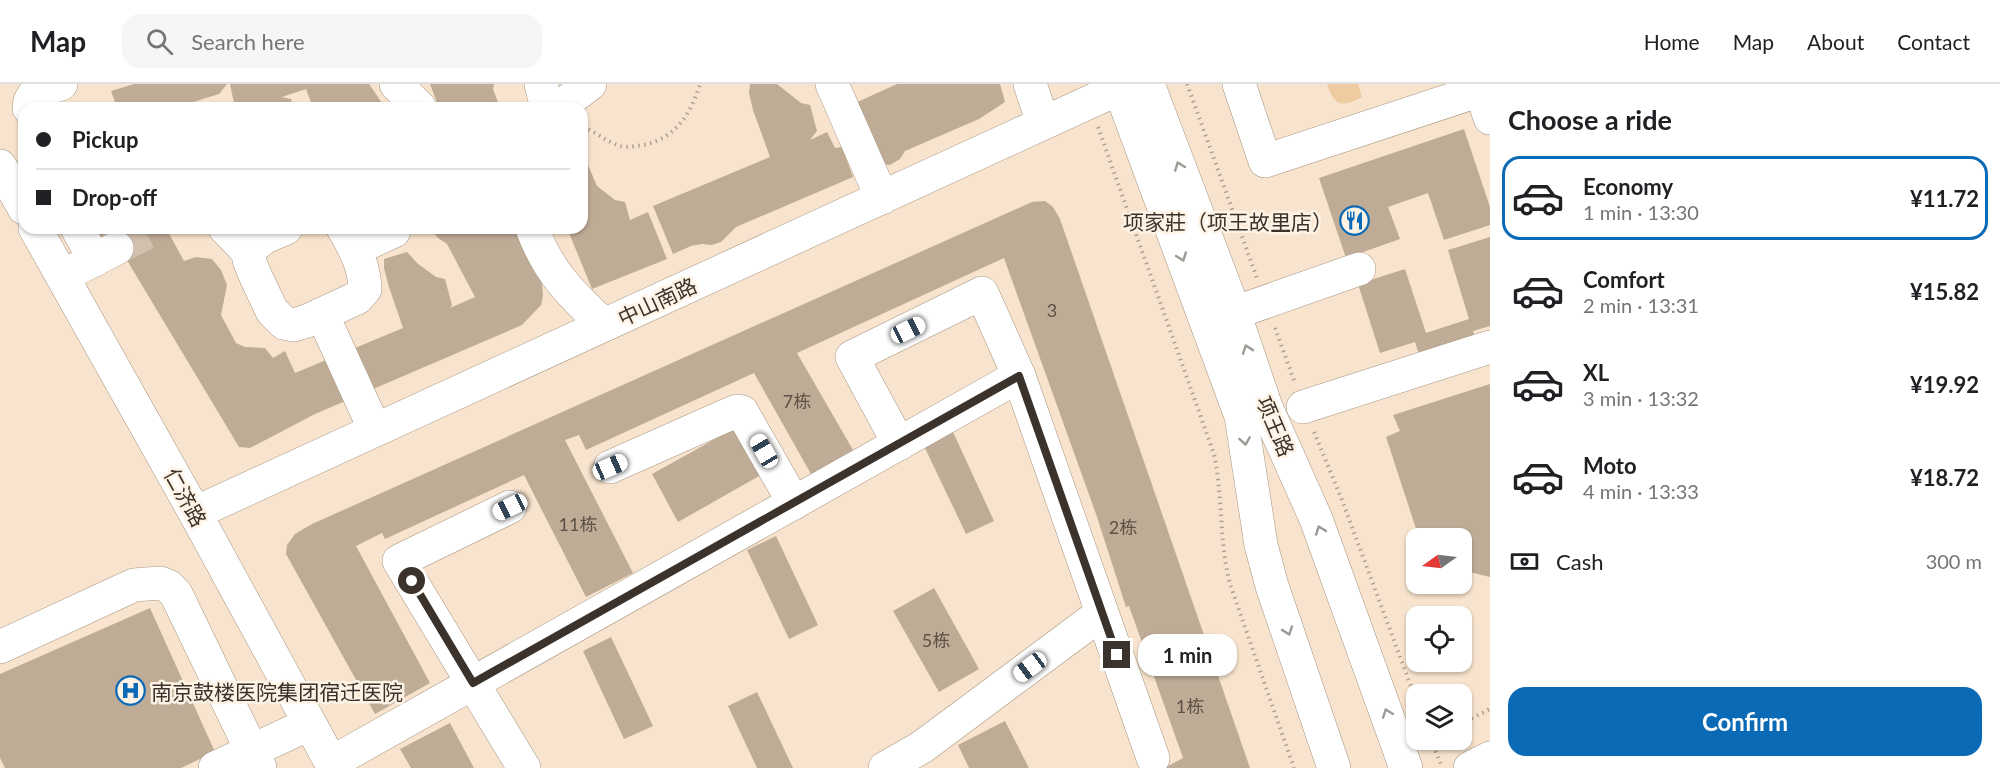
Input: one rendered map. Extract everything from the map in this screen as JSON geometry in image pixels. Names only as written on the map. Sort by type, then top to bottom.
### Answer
[{"type":"street","points":[[30,102],[36,91],[61,84]]},
{"type":"street","points":[[396,84],[414,102]]},
{"type":"street","points":[[541,84],[546,102]]},
{"type":"street","points":[[568,102],[590,84]]},
{"type":"street","points":[[832,84],[882,198]]},
{"type":"street","points":[[1030,84],[1043,123]]},
{"type":"street","points":[[1239,84],[1264,161],[1485,95]]},
{"type":"street","name":"中山南路","points":[[195,513],[1129,85]]},
{"type":"street","name":"项王路","points":[[1129,85],[1234,313],[1266,407],[1316,519],[1406,768]]},
{"type":"street","name":"项王路","points":[[1129,85],[1241,416],[1261,545],[1272,586],[1335,768]]},
{"type":"street","points":[[0,166],[18,198]]},
{"type":"street","name":"仁济路","points":[[38,234],[195,513],[332,766]]},
{"type":"street","points":[[63,276],[106,254],[84,234]]},
{"type":"street","points":[[231,234],[250,254]]},
{"type":"street","points":[[272,234],[250,249],[249,260],[272,311],[284,323],[294,325],[357,298],[365,289],[364,270],[349,238],[375,234]]},
{"type":"street","points":[[535,234],[546,261],[563,284],[604,325]]},
{"type":"street","points":[[1234,313],[1359,269]]},
{"type":"street","points":[[899,444],[852,357],[982,293],[1019,376],[1153,758]]},
{"type":"street","points":[[322,314],[375,430]]},
{"type":"street","points":[[1303,407],[1490,347]]},
{"type":"street","points":[[332,766],[473,683],[1019,376]]},
{"type":"street","points":[[610,467],[737,411],[742,412],[794,503]]},
{"type":"street","points":[[510,507],[399,561],[524,768]]},
{"type":"street","points":[[0,647],[134,585],[160,583],[168,586],[176,594],[255,759]]},
{"type":"street","points":[[885,768],[922,747],[1102,614]]},
{"type":"street","points":[[215,768],[255,759],[309,724]]},
{"type":"street","points":[[1470,768],[1490,758]]},
{"type":"path","points":[[588,129],[622,147],[656,143],[670,135],[684,118],[700,84]]},
{"type":"path","points":[[1089,102],[1214,454],[1219,478],[1224,561],[1230,585],[1294,768]]},
{"type":"path","points":[[1472,718],[1490,709]]},
{"type":"path","points":[[1435,750],[1442,768]]},
{"type":"shaded area","points":[[1327,84],[1358,84],[1362,97],[1349,103],[1340,103],[1333,97]]},
{"type":"building","points":[[134,84],[227,84],[219,94],[193,102],[115,102],[111,91]]},
{"type":"building","points":[[230,84],[369,84],[381,102],[311,102],[306,89],[282,97],[291,99],[292,102],[234,102]]},
{"type":"building","points":[[430,84],[494,84],[493,89],[498,102],[437,102]]},
{"type":"building","points":[[750,84],[777,84],[801,103],[810,105],[817,131],[810,140],[827,132],[835,148],[842,147],[853,177],[736,227],[721,242],[691,246],[673,254],[653,206],[770,157],[753,110],[749,93]]},
{"type":"building","points":[[897,84],[1000,84],[1005,102],[979,119],[905,151],[900,159],[890,165],[881,164],[844,108]]},
{"type":"building","points":[[1464,129],[1490,207],[1490,225],[1444,240],[1428,193],[1388,207],[1400,239],[1346,258],[1319,178]]},
{"type":"building","points":[[588,165],[597,186],[615,200],[625,202],[630,220],[648,212],[667,259],[592,289],[569,234],[588,234]]},
{"type":"building","points":[[1045,201],[1053,207],[1060,219],[1250,768],[1164,768],[1183,758],[1129,606],[1126,607],[1096,514],[1004,258],[797,353],[853,450],[811,474],[754,373],[586,450],[579,435],[565,440],[633,573],[586,597],[524,475],[385,539],[382,533],[356,546],[430,683],[375,714],[286,554],[287,545],[295,534],[312,524],[1032,202]]},
{"type":"building","points":[[111,234],[169,234],[184,261],[196,257],[212,259],[221,270],[227,285],[221,315],[236,343],[245,347],[265,348],[273,358],[285,351],[295,373],[403,328],[388,284],[384,259],[407,252],[417,263],[436,277],[445,279],[452,305],[450,308],[475,297],[447,244],[435,234],[519,234],[542,283],[543,296],[541,305],[522,325],[315,414],[250,448],[239,447]]},
{"type":"building","points":[[1490,237],[1490,326],[1473,331],[1476,340],[1420,358],[1415,342],[1380,353],[1358,284],[1405,269],[1426,333],[1469,319],[1448,250]]},
{"type":"building","points":[[1490,384],[1490,577],[1472,573],[1472,528],[1416,528],[1386,437],[1400,431],[1393,415]]},
{"type":"building","points":[[735,428],[761,475],[678,522],[652,474]]},
{"type":"building","points":[[953,432],[994,521],[966,534],[924,446]]},
{"type":"building","points":[[776,536],[818,625],[789,639],[747,550]]},
{"type":"building","points":[[934,588],[979,669],[939,692],[893,611]]},
{"type":"building","points":[[150,608],[215,752],[181,768],[5,768],[0,758],[0,674]]},
{"type":"building","points":[[611,637],[653,726],[624,739],[583,651]]},
{"type":"building","points":[[757,692],[793,768],[757,768],[728,706]]},
{"type":"building","points":[[1005,721],[1029,768],[969,768],[958,745]]},
{"type":"building","points":[[450,723],[474,768],[411,768],[400,749]]},
{"type":"tunnel","points":[[117,248],[144,234]]},
{"type":"place","name":"项家莊（项王故里店）","points":[[1354,221]]},
{"type":"place","name":"南京鼓楼医院集团宿迁医院","points":[[130,691]]},
{"type":"route","points":[[412,581],[473,683],[1019,376],[1117,655]]}]
